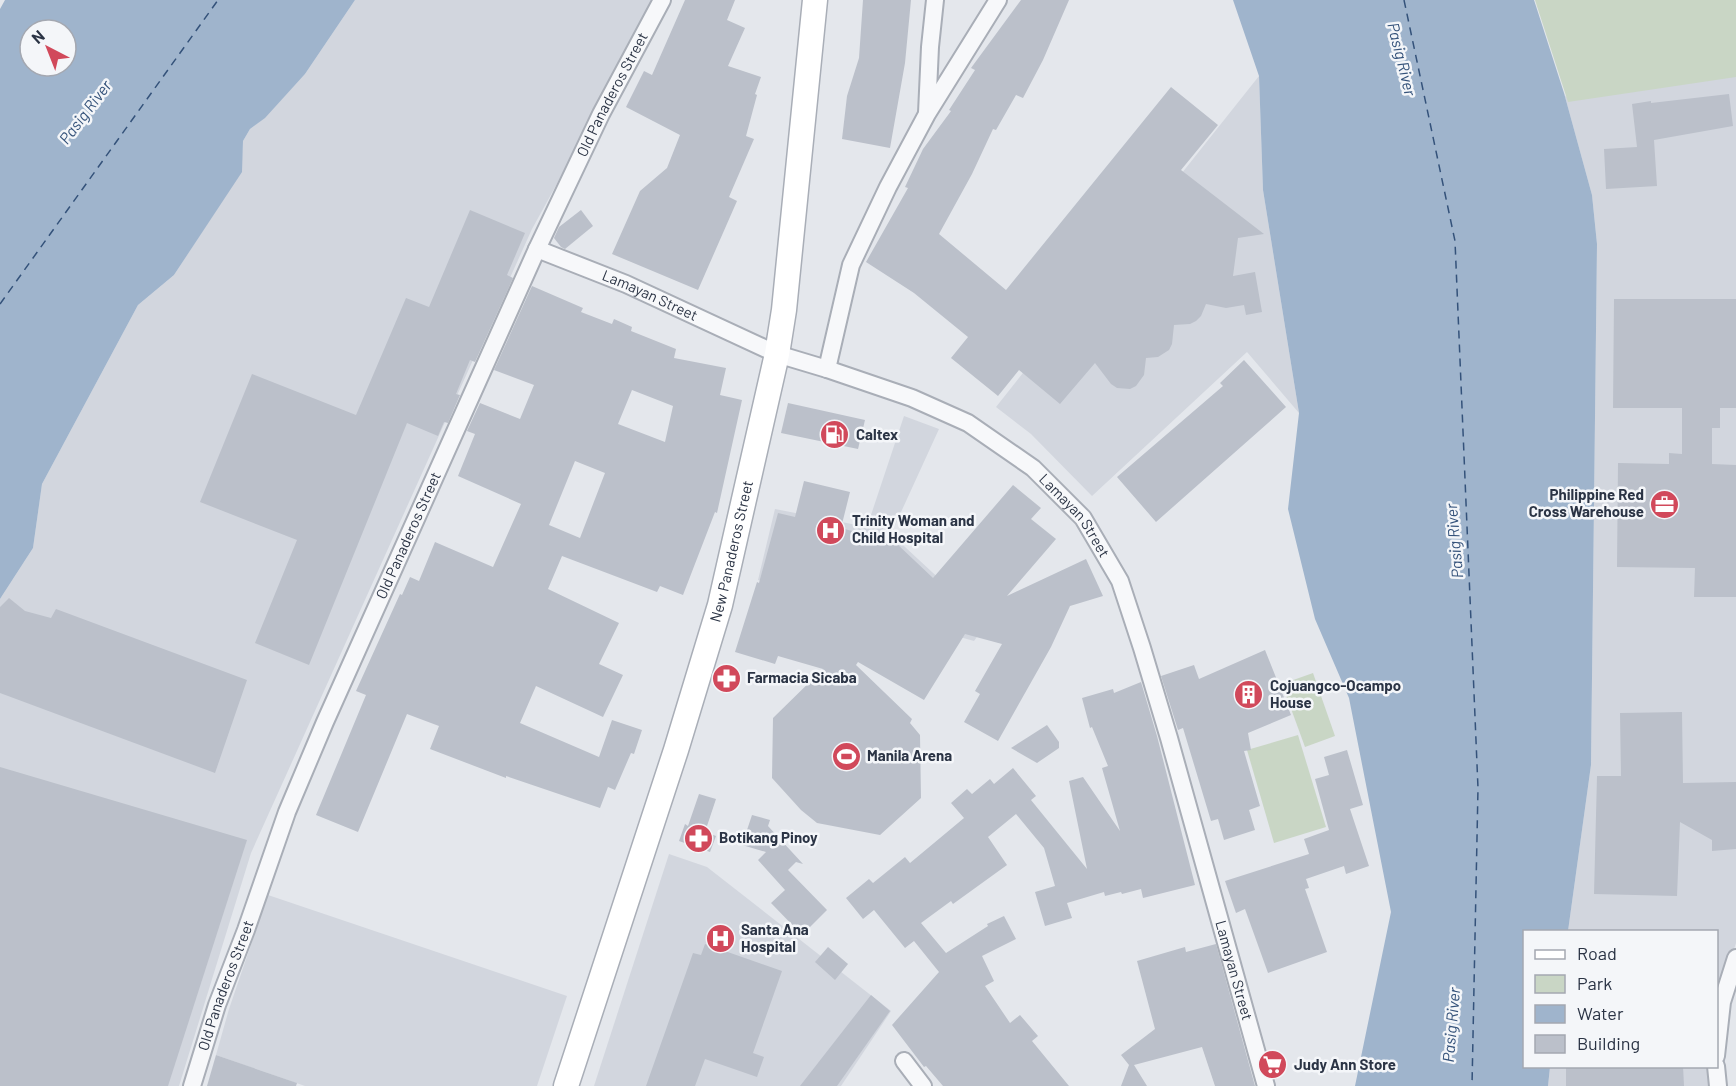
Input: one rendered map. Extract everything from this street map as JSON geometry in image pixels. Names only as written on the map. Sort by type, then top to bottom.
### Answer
[{"type":"main road","name":"New Panaderos Street","points":[[566,1086],[680,737],[720,605],[777,354],[794,218],[815,0]]},
{"type":"street","name":"Old Panaderos Street","points":[[192,1086],[217,1005],[287,812],[325,722],[537,249],[601,114],[662,0]]},
{"type":"street","points":[[927,114],[935,0]]},
{"type":"street","points":[[827,369],[851,265],[888,187],[927,114],[998,0]]},
{"type":"street","name":"Lamayan Street","points":[[537,249],[626,284],[777,354],[912,398],[968,423],[1033,468],[1083,518],[1120,581],[1142,648],[1266,1086]]},
{"type":"street","points":[[1718,1038],[1722,1002],[1735,966]]},
{"type":"street","points":[[904,1061],[923,1086]]},
{"type":"street","points":[[1716,1068],[1718,1086]]},
{"type":"shaded area","points":[[355,0],[658,0],[532,229],[251,853],[179,1086],[0,1086],[0,599],[33,548],[42,484],[138,305],[174,275],[241,172],[243,141],[250,129],[265,117],[305,74]]},
{"type":"shaded area","name":"Philippine Red Cross Warehouse","points":[[1736,0],[1736,943],[1719,994],[1721,1086],[1548,1086],[1550,1068],[1718,1068],[1718,930],[1568,930],[1591,765],[1597,244],[1592,195],[1564,93],[1566,97]]},
{"type":"shaded area","points":[[1259,76],[1263,190],[1299,413],[1247,352],[1092,496],[1031,434],[996,407]]},
{"type":"shaded area","name":"Trinity Woman and Child Hospital","points":[[904,416],[939,429],[891,534],[987,623],[974,641],[758,580],[775,509],[867,527]]},
{"type":"shaded area","name":"Santa Ana Hospital","points":[[669,854],[707,867],[891,1011],[841,1086],[594,1086]]},
{"type":"shaded area","points":[[268,895],[567,996],[537,1086],[305,1086],[216,1055],[229,1009]]},
{"type":"green space","points":[[1535,0],[1736,0],[1736,77],[1568,102]]},
{"type":"green space","points":[[1313,673],[1335,736],[1305,747],[1282,684]]},
{"type":"green space","points":[[1298,735],[1326,827],[1274,843],[1247,750]]},
{"type":"water","name":"Pasig River","points":[[5,0],[355,0],[305,74],[265,118],[250,129],[243,141],[242,172],[174,275],[138,305],[42,484],[33,548],[0,599],[0,9]]},
{"type":"water","name":"Pasig River","points":[[1233,0],[1534,0],[1564,93],[1592,195],[1597,244],[1591,765],[1568,930],[1523,930],[1523,1068],[1550,1068],[1548,1086],[1355,1086],[1391,912],[1349,698],[1315,619],[1288,509],[1299,413],[1263,190],[1259,76]]},
{"type":"building","points":[[685,0],[735,0],[727,20],[745,28],[728,66],[761,77],[746,136],[754,139],[729,197],[737,201],[698,290],[612,254],[640,191],[667,168],[680,135],[626,107],[644,71],[652,75]]},
{"type":"building","points":[[863,0],[911,0],[905,63],[890,148],[842,139],[847,96],[859,58]]},
{"type":"building","points":[[1021,0],[1069,0],[1043,60],[1023,98],[1016,95],[996,130],[993,129],[972,174],[939,234],[1006,290],[1171,87],[1218,125],[1181,170],[1264,234],[1238,238],[1233,276],[1255,272],[1262,312],[1246,315],[1244,305],[1226,308],[1206,304],[1196,321],[1190,324],[1174,325],[1169,350],[1158,357],[1146,358],[1144,375],[1136,386],[1130,389],[1117,388],[1111,384],[1095,363],[1060,404],[1019,370],[998,396],[951,358],[968,337],[914,293],[866,262],[908,188],[905,187],[923,149],[951,111],[949,110],[975,70],[971,68]]},
{"type":"building","points":[[1729,94],[1733,126],[1654,140],[1657,186],[1606,189],[1604,149],[1637,147],[1632,104]]},
{"type":"building","points":[[470,210],[525,233],[507,275],[513,278],[475,362],[470,360],[456,394],[460,395],[448,423],[444,422],[438,436],[407,423],[309,665],[255,643],[297,540],[200,502],[252,374],[356,415],[406,298],[429,307]]},
{"type":"building","points":[[581,210],[593,226],[565,249],[554,238],[559,227]]},
{"type":"building","points":[[532,286],[583,308],[581,312],[612,324],[614,319],[632,327],[631,331],[676,349],[674,358],[726,368],[720,395],[742,400],[717,513],[715,512],[683,595],[660,586],[657,592],[562,556],[548,589],[619,623],[599,664],[623,675],[603,717],[536,686],[520,723],[599,757],[612,720],[642,730],[634,754],[631,753],[615,790],[608,787],[600,808],[506,776],[506,778],[430,749],[439,726],[407,714],[358,832],[316,815],[366,695],[356,691],[400,594],[402,595],[410,577],[419,581],[435,542],[493,567],[521,504],[458,476],[475,434],[467,431],[480,403],[520,419],[534,385],[494,370]],"holes":[[[632,390],[673,406],[665,442],[618,424]],[[575,461],[605,473],[580,538],[549,525]]]},
{"type":"building","points":[[1614,299],[1736,299],[1736,408],[1720,408],[1720,428],[1712,428],[1712,464],[1736,465],[1736,597],[1694,597],[1695,568],[1617,567],[1618,463],[1669,464],[1669,453],[1682,454],[1682,408],[1613,408]]},
{"type":"building","points":[[1244,360],[1286,407],[1156,522],[1117,477],[1223,386],[1220,383]]},
{"type":"building","points":[[788,403],[865,420],[858,449],[781,433]]},
{"type":"building","points":[[804,481],[850,492],[841,528],[896,543],[933,578],[1013,485],[1041,508],[1031,519],[1056,539],[1007,596],[1086,559],[1103,596],[1070,606],[1051,647],[998,741],[964,722],[980,694],[975,691],[1002,644],[965,634],[924,700],[858,662],[856,665],[912,719],[910,723],[920,735],[921,798],[880,835],[817,823],[801,810],[772,778],[773,718],[823,669],[778,656],[775,664],[735,652],[757,582],[759,583],[778,513],[795,517]]},
{"type":"building","points":[[9,598],[25,611],[51,618],[56,609],[247,680],[215,773],[0,693],[0,607]]},
{"type":"building","points":[[1265,650],[1291,715],[1248,733],[1251,750],[1244,751],[1260,806],[1249,810],[1255,830],[1224,840],[1218,819],[1211,821],[1183,728],[1178,730],[1161,676],[1194,665],[1199,679]]},
{"type":"building","points":[[1141,682],[1195,885],[1143,898],[1141,889],[1105,896],[1104,892],[1067,903],[1072,918],[1045,926],[1035,892],[1055,886],[1044,848],[1016,814],[988,837],[1007,865],[953,904],[951,901],[921,923],[946,953],[988,926],[987,924],[1004,916],[1016,939],[982,956],[994,981],[985,986],[1010,1023],[1020,1015],[1038,1036],[1032,1041],[1069,1086],[943,1086],[926,1066],[924,1067],[892,1025],[939,972],[914,941],[905,948],[874,910],[863,919],[846,898],[869,879],[873,883],[905,857],[910,863],[964,818],[951,803],[967,789],[972,794],[990,779],[994,784],[1013,768],[1036,796],[1031,800],[1087,869],[1069,781],[1083,777],[1120,831],[1102,768],[1108,766],[1092,727],[1090,728],[1082,698],[1113,689],[1114,693]]},
{"type":"building","points":[[1682,712],[1683,783],[1736,782],[1736,849],[1712,851],[1712,840],[1680,822],[1677,896],[1594,894],[1597,776],[1621,776],[1620,713]]},
{"type":"building","points":[[1047,725],[1059,742],[1059,748],[1037,763],[1011,748]]},
{"type":"building","points":[[1347,750],[1363,805],[1350,809],[1369,866],[1346,874],[1344,866],[1306,879],[1309,888],[1305,889],[1327,952],[1268,973],[1245,909],[1236,913],[1225,881],[1309,854],[1304,839],[1329,830],[1315,779],[1329,775],[1324,757]]},
{"type":"building","points":[[0,767],[247,840],[168,1086],[0,1086]]},
{"type":"building","points":[[699,794],[716,799],[705,832],[716,836],[710,852],[679,841],[685,824],[688,826]]},
{"type":"building","points":[[752,815],[770,820],[768,826],[803,864],[796,862],[788,870],[827,910],[802,935],[771,903],[785,890],[758,860],[766,852],[742,845]]},
{"type":"building","points":[[705,944],[782,971],[753,1053],[764,1057],[757,1077],[705,1059],[695,1086],[646,1086],[693,953],[701,955]]},
{"type":"building","points":[[1216,944],[1255,1086],[1215,1086],[1202,1047],[1134,1065],[1147,1086],[1121,1086],[1129,1065],[1121,1055],[1155,1029],[1137,961],[1185,947],[1186,952]]},
{"type":"building","points":[[828,947],[848,964],[835,980],[815,962]]},
{"type":"building","points":[[871,995],[890,1011],[837,1086],[800,1086]]},
{"type":"building","points":[[216,1055],[297,1083],[296,1086],[207,1086]]},
{"type":"building","points":[[1566,1068],[1683,1068],[1684,1086],[1566,1086]]},
{"type":"ferry route","points":[[0,304],[218,0]]},
{"type":"ferry route","points":[[1404,0],[1455,241],[1478,788],[1472,1086]]},
{"type":"place","name":"Caltex","points":[[835,435]]},
{"type":"place","name":"Philippine Red Cross Warehouse","points":[[1665,504]]},
{"type":"place","name":"Trinity Woman and Child Hospital","points":[[831,530]]},
{"type":"place","name":"Farmacia Sicaba","points":[[726,678]]},
{"type":"place","name":"Cojuangco-Ocampo House","points":[[1249,695]]},
{"type":"place","name":"Manila Arena","points":[[846,756]]},
{"type":"place","name":"Botikang Pinoy","points":[[698,838]]},
{"type":"place","name":"Santa Ana Hospital","points":[[720,939]]},
{"type":"place","name":"Judy Ann Store","points":[[1273,1065]]}]
